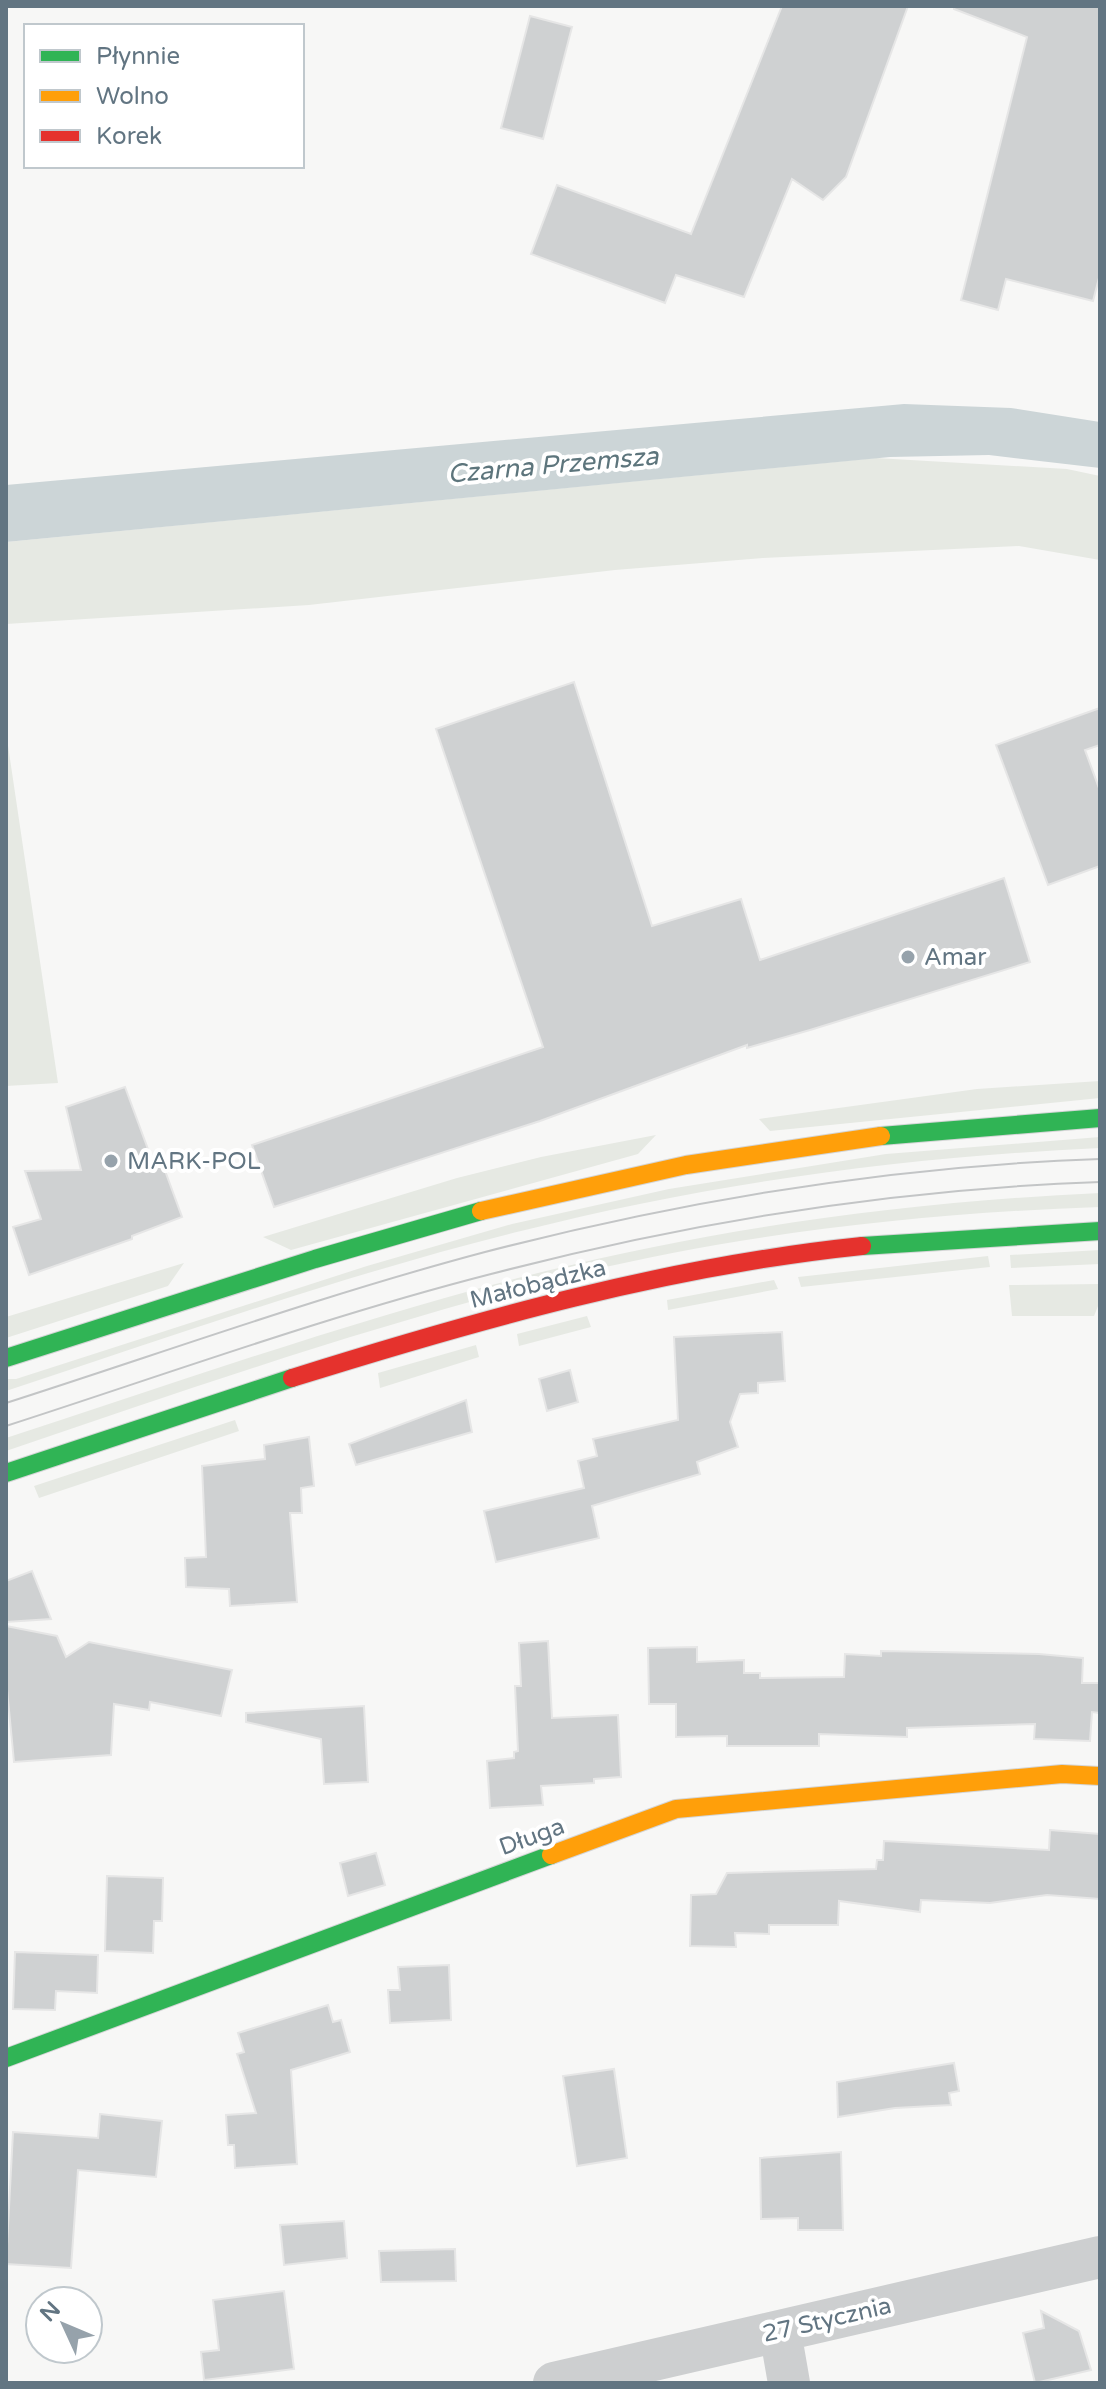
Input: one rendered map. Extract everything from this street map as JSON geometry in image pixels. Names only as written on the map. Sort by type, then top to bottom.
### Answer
[{"type":"street","points":[[6,1358],[455,1219],[624,1176],[807,1144],[972,1124],[1100,1118]]},
{"type":"street","name":"Małobądzka","points":[[6,1473],[337,1362],[503,1315],[666,1278],[814,1251],[993,1234],[1100,1231]]},
{"type":"street","name":"Długa","points":[[6,2058],[676,1809],[1062,1774],[1100,1776]]},
{"type":"street","name":"27 Stycznia","points":[[554,2383],[1100,2257]]},
{"type":"street","points":[[780,2331],[789,2383]]},
{"type":"shaded area","points":[[876,458],[1067,469],[1100,476],[1100,560],[1019,546],[763,558],[615,570],[309,605],[6,624],[6,542]]},
{"type":"shaded area","points":[[6,732],[58,1083],[6,1086]]},
{"type":"shaded area","points":[[1100,1081],[1100,1098],[770,1131],[759,1119],[977,1089]]},
{"type":"shaded area","points":[[656,1135],[638,1154],[291,1250],[263,1237],[457,1178],[541,1157]]},
{"type":"shaded area","points":[[1100,1137],[1100,1148],[953,1158],[808,1175],[592,1214],[456,1248],[326,1286],[6,1391],[6,1379],[16,1379],[367,1266],[512,1224],[669,1189],[886,1154]]},
{"type":"shaded area","points":[[1100,1193],[1100,1207],[967,1214],[834,1228],[702,1248],[572,1275],[358,1335],[6,1451],[6,1438],[264,1353],[395,1312],[597,1259],[811,1220],[955,1203]]},
{"type":"shaded area","points":[[1100,1250],[1100,1264],[1011,1268],[1010,1255]]},
{"type":"shaded area","points":[[988,1256],[990,1267],[801,1287],[798,1277]]},
{"type":"shaded area","points":[[184,1263],[168,1286],[6,1338],[6,1317]]},
{"type":"shaded area","points":[[774,1280],[778,1289],[668,1310],[667,1300]]},
{"type":"shaded area","points":[[1100,1284],[1100,1301],[1094,1316],[1012,1316],[1009,1285]]},
{"type":"shaded area","points":[[587,1316],[591,1327],[519,1346],[517,1334]]},
{"type":"shaded area","points":[[476,1345],[479,1357],[380,1388],[378,1373]]},
{"type":"shaded area","points":[[235,1420],[239,1431],[39,1498],[34,1486]]},
{"type":"water","name":"Czarna Przemsza","points":[[904,404],[1011,408],[1100,422],[1100,468],[989,455],[890,457],[6,542],[6,485]]},
{"type":"building","points":[[782,6],[908,6],[846,177],[823,200],[792,179],[744,297],[676,275],[665,303],[531,254],[557,185],[691,234]]},
{"type":"building","points":[[954,6],[1100,6],[1100,274],[1093,301],[1006,279],[998,310],[961,300],[1027,37],[954,9]]},
{"type":"building","points":[[530,16],[572,27],[543,139],[501,128]]},
{"type":"building","points":[[574,682],[652,926],[741,899],[760,960],[1004,878],[1030,962],[810,1030],[747,1048],[747,1045],[540,1121],[274,1207],[252,1145],[543,1047],[436,729]]},
{"type":"building","points":[[1100,708],[1100,745],[1085,750],[1100,791],[1100,866],[1048,885],[996,745]]},
{"type":"building","points":[[125,1087],[152,1160],[160,1157],[182,1217],[132,1236],[132,1239],[29,1275],[13,1227],[41,1219],[25,1171],[81,1170],[66,1107]]},
{"type":"building","points":[[782,1332],[785,1381],[758,1383],[758,1393],[740,1394],[730,1422],[738,1447],[697,1462],[700,1474],[592,1506],[599,1538],[496,1562],[484,1511],[584,1488],[578,1461],[597,1456],[593,1439],[678,1420],[674,1337]]},
{"type":"building","points":[[570,1370],[578,1402],[547,1411],[539,1379]]},
{"type":"building","points":[[466,1400],[472,1432],[356,1465],[349,1444]]},
{"type":"building","points":[[309,1437],[314,1486],[301,1488],[302,1513],[290,1513],[297,1602],[230,1606],[229,1589],[186,1587],[185,1558],[206,1557],[202,1466],[265,1459],[264,1445]]},
{"type":"building","points":[[32,1571],[51,1619],[6,1622],[6,1581]]},
{"type":"building","points":[[6,1626],[57,1636],[66,1657],[89,1642],[232,1670],[221,1716],[150,1702],[149,1710],[114,1704],[111,1755],[14,1762],[6,1679]]},
{"type":"building","points":[[548,1641],[552,1718],[618,1715],[621,1777],[594,1779],[594,1783],[541,1786],[543,1805],[490,1808],[487,1761],[514,1758],[514,1752],[518,1751],[515,1686],[521,1686],[519,1643]]},
{"type":"building","points":[[697,1647],[697,1662],[744,1660],[744,1673],[760,1673],[760,1678],[844,1677],[845,1654],[881,1656],[881,1651],[1039,1654],[1083,1658],[1082,1683],[1100,1683],[1100,1713],[1092,1712],[1090,1741],[1034,1739],[1035,1724],[907,1728],[907,1737],[819,1734],[819,1746],[727,1746],[727,1736],[676,1737],[676,1704],[649,1704],[648,1648]]},
{"type":"building","points":[[364,1706],[368,1782],[324,1784],[321,1739],[246,1722],[246,1713]]},
{"type":"building","points":[[1050,1830],[1100,1834],[1100,1899],[1047,1895],[990,1903],[921,1900],[920,1912],[839,1901],[838,1925],[769,1925],[769,1934],[735,1933],[736,1947],[690,1946],[691,1895],[716,1894],[727,1873],[876,1869],[877,1860],[883,1860],[884,1841],[1049,1850]]},
{"type":"building","points":[[376,1853],[385,1885],[348,1896],[340,1863]]},
{"type":"building","points":[[107,1876],[163,1878],[162,1921],[154,1921],[153,1953],[105,1951]]},
{"type":"building","points":[[15,1952],[98,1955],[97,1993],[56,1991],[55,2010],[13,2009]]},
{"type":"building","points":[[449,1965],[451,2020],[390,2023],[388,1990],[400,1990],[398,1967]]},
{"type":"building","points":[[328,2005],[333,2022],[341,2020],[350,2052],[291,2070],[297,2164],[235,2168],[234,2145],[228,2145],[226,2115],[256,2113],[237,2054],[244,2052],[238,2033]]},
{"type":"building","points":[[954,2063],[959,2091],[949,2093],[951,2105],[895,2108],[838,2117],[837,2082]]},
{"type":"building","points":[[614,2069],[627,2158],[577,2166],[563,2076]]},
{"type":"building","points":[[100,2114],[162,2121],[156,2177],[78,2170],[71,2268],[6,2264],[13,2132],[98,2138]]},
{"type":"building","points":[[841,2152],[843,2230],[798,2230],[798,2218],[761,2219],[760,2158]]},
{"type":"building","points":[[344,2221],[347,2258],[284,2265],[280,2225]]},
{"type":"building","points":[[455,2249],[456,2281],[381,2282],[379,2251]]},
{"type":"building","points":[[284,2291],[294,2369],[204,2380],[201,2352],[219,2350],[213,2300]]},
{"type":"building","points":[[1041,2311],[1079,2331],[1091,2370],[1035,2383],[1023,2333],[1044,2328]]},
{"type":"tram line","points":[[6,1403],[364,1287],[561,1233],[713,1202],[867,1178],[944,1169],[1100,1159]]},
{"type":"tram line","points":[[6,1426],[369,1308],[566,1255],[717,1224],[869,1200],[1100,1182]]},
{"type":"traffic: fast","points":[[881,1136],[1100,1118]]},
{"type":"traffic: fast","points":[[6,1358],[315,1259],[481,1211]]},
{"type":"traffic: fast","points":[[862,1246],[1100,1231]]},
{"type":"traffic: fast","points":[[6,1473],[292,1378]]},
{"type":"traffic: fast","points":[[6,2058],[551,1855]]},
{"type":"traffic: slow","points":[[481,1211],[686,1165],[881,1136]]},
{"type":"traffic: slow","points":[[551,1855],[676,1809],[1062,1774],[1100,1776]]},
{"type":"traffic: jam","points":[[292,1378],[502,1316],[645,1281],[789,1255],[862,1246]]},
{"type":"place","name":"Amar","points":[[908,957]]},
{"type":"place","name":"MARK-POL","points":[[111,1161]]}]
